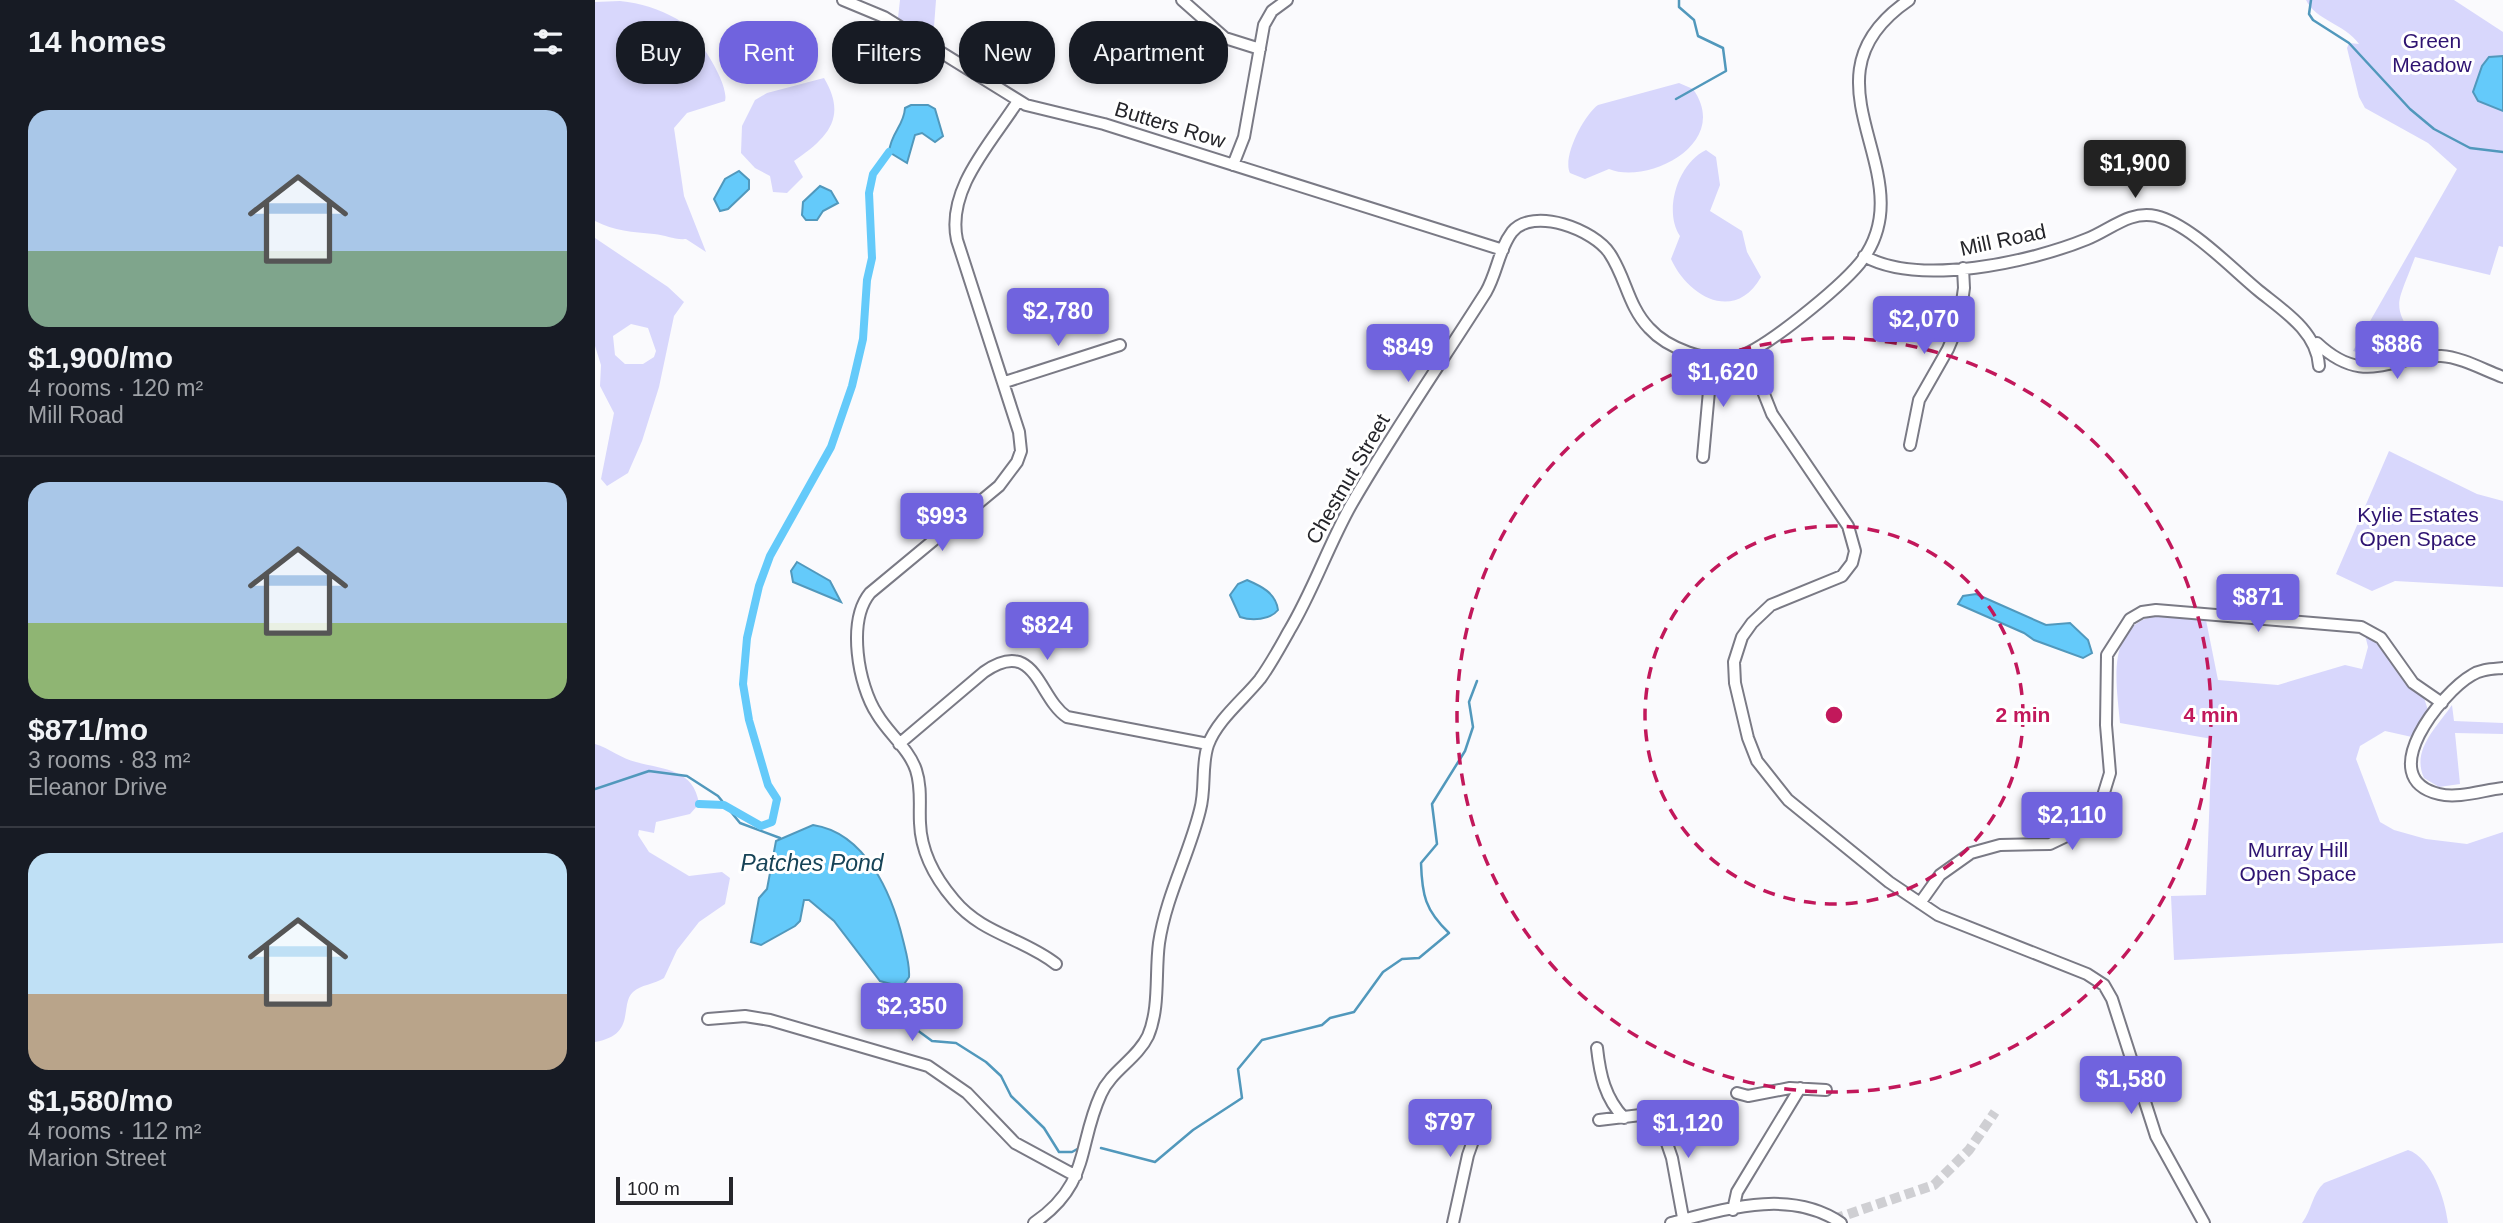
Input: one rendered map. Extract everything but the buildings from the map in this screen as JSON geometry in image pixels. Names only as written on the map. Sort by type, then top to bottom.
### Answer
[{"type":"street","name":"Butters Row","points":[[843,0],[896,24],[1017,102],[1050,113],[1104,124],[1503,250]]},
{"type":"street","points":[[1181,0],[1225,38],[1260,49]]},
{"type":"street","points":[[1233,165],[1244,136],[1268,15],[1287,0]]},
{"type":"street","points":[[1909,0],[1875,28],[1865,45],[1858,68],[1857,87],[1881,204],[1879,217],[1864,256],[1826,295],[1748,354],[1772,414],[1844,519],[1855,551],[1850,567],[1842,576],[1778,601],[1758,616],[1747,630],[1736,653],[1734,673],[1748,738],[1763,772],[1779,792],[1889,882],[1959,925],[2060,962],[2104,985],[2112,999],[2156,1136],[2204,1223]]},
{"type":"street","points":[[1017,102],[960,194],[954,214],[957,240],[1005,382],[1020,441],[1015,468],[999,486],[873,589],[858,615],[856,635],[869,698],[879,718],[916,771],[922,837],[929,860],[944,887],[960,907],[983,926],[1011,941],[1037,949],[1056,964]]},
{"type":"street","name":"Mill Road","points":[[1864,256],[1885,265],[1912,271],[1963,268],[2067,246],[2132,217],[2154,216],[2190,233],[2333,356],[2356,365],[2386,367],[2444,356],[2503,377]]},
{"type":"street","name":"Chestnut Street","points":[[1208,744],[1259,679],[1283,642],[1354,500],[1487,289],[1514,230],[1534,220],[1551,221],[1586,235],[1609,251],[1632,305],[1652,332],[1678,348],[1712,358],[1731,359],[1748,354]]},
{"type":"street","points":[[1910,445],[1919,400],[1959,323],[1964,288],[1963,268]]},
{"type":"street","points":[[2312,338],[2319,366]]},
{"type":"street","points":[[1005,382],[1120,345]]},
{"type":"street","points":[[1703,457],[1712,358]]},
{"type":"street","points":[[1920,902],[1940,875],[1971,853],[2000,845],[2050,844],[2073,833],[2092,814],[2102,799],[2109,774],[2106,725],[2107,655],[2126,622],[2142,612],[2156,610],[2361,627],[2386,642],[2413,683],[2442,702]]},
{"type":"street","points":[[899,744],[984,672],[1000,664],[1014,662],[1024,665],[1037,675],[1055,706],[1067,717],[1208,744],[1201,808],[1172,890],[1159,939],[1154,1007],[1149,1033],[1102,1092],[1076,1176],[1058,1203],[1034,1223]]},
{"type":"street","points":[[2503,667],[2472,675],[2442,702],[2413,742],[2411,764],[2416,778],[2433,792],[2447,795],[2503,788]]},
{"type":"street","points":[[708,1018],[745,1016],[783,1023],[928,1066],[967,1093],[1015,1143],[1076,1176]]},
{"type":"street","points":[[1597,1048],[1605,1088],[1613,1107],[1624,1118]]},
{"type":"street","points":[[1737,1093],[1748,1096],[1800,1088],[1826,1090]]},
{"type":"street","points":[[1733,1210],[1737,1192],[1800,1088]]},
{"type":"street","points":[[1453,1223],[1468,1155],[1486,1107]]},
{"type":"street","points":[[1599,1119],[1674,1111]]},
{"type":"street","points":[[1657,1114],[1672,1158],[1684,1221]]},
{"type":"street","points":[[1671,1223],[1733,1210],[1795,1203],[1815,1209],[1841,1223]]},
{"type":"green space","points":[[900,0],[936,0],[934,21],[903,21],[898,18]]},
{"type":"green space","name":"Green Meadow","points":[[2306,0],[2454,0],[2503,32],[2503,247],[2499,246],[2490,275],[2415,257],[2399,305],[2404,322],[2421,349],[2380,359],[2353,351],[2457,169],[2428,143],[2365,108],[2359,97],[2347,48],[2349,43],[2359,44],[2346,31],[2316,13]]},
{"type":"green space","points":[[595,2],[635,3],[657,9],[679,21],[616,21],[616,84],[705,84],[705,52],[719,76],[725,101],[687,113],[674,128],[684,196],[706,252],[686,239],[624,230],[595,221]]},
{"type":"green space","points":[[824,78],[831,92],[834,116],[830,126],[816,144],[794,161],[803,177],[787,193],[773,192],[770,176],[755,168],[741,153],[742,126],[755,100],[767,93],[801,84],[818,84],[818,80]]},
{"type":"green space","points":[[1679,83],[1693,89],[1702,109],[1702,127],[1694,143],[1680,156],[1644,171],[1609,169],[1585,179],[1570,173],[1569,157],[1576,137],[1592,110],[1598,105]]},
{"type":"green space","points":[[1706,150],[1716,157],[1720,185],[1710,211],[1742,231],[1747,252],[1761,277],[1750,291],[1738,299],[1726,302],[1700,294],[1679,273],[1671,259],[1680,236],[1673,214],[1676,188],[1688,165]]},
{"type":"green space","points":[[595,238],[668,287],[684,302],[674,316],[659,387],[642,441],[628,473],[607,486],[601,479],[614,413],[600,386],[601,365],[595,346]],"holes":[[[631,324],[648,328],[656,351],[654,357],[643,364],[625,364],[615,355],[613,336]]]},
{"type":"green space","name":"Kylie Estates Open Space","points":[[2389,451],[2477,494],[2503,501],[2503,587],[2395,581],[2372,591],[2336,574]]},
{"type":"green space","name":"Murray Hill Open Space","points":[[2153,616],[2206,620],[2218,680],[2278,685],[2345,665],[2362,669],[2368,647],[2365,635],[2382,644],[2424,698],[2429,713],[2412,737],[2385,731],[2360,746],[2356,759],[2380,822],[2394,830],[2426,839],[2467,844],[2503,832],[2503,943],[2174,960],[2171,896],[2206,895],[2212,739],[2120,723],[2116,676],[2121,646],[2127,633],[2138,623]]},
{"type":"green space","points":[[2452,705],[2454,721],[2503,723],[2503,734],[2455,733],[2460,784],[2439,787],[2424,778],[2421,758],[2423,748],[2433,730]]},
{"type":"green space","points":[[595,744],[631,761],[685,777],[696,792],[699,804],[690,814],[656,822],[654,833],[639,830],[638,835],[649,852],[689,876],[722,872],[730,878],[725,904],[699,922],[677,950],[664,978],[633,992],[627,1004],[622,1027],[617,1033],[595,1042]]},
{"type":"green space","points":[[2408,1150],[2424,1161],[2436,1180],[2448,1223],[2302,1223],[2324,1183]]},
{"type":"water","points":[[2503,56],[2503,111],[2478,101],[2473,92],[2482,66],[2489,57]]},
{"type":"water","points":[[911,105],[928,105],[935,109],[943,136],[935,142],[922,133],[915,135],[907,163],[889,152],[905,108]]},
{"type":"water","points":[[739,171],[749,180],[749,189],[728,209],[720,211],[714,199],[725,179]]},
{"type":"water","points":[[820,186],[831,191],[838,203],[823,211],[817,220],[806,220],[802,215],[803,202]]},
{"type":"water","points":[[797,562],[830,581],[841,602],[793,582],[791,571]]},
{"type":"water","points":[[1247,580],[1271,595],[1277,604],[1278,610],[1275,613],[1260,619],[1240,617],[1230,595],[1238,584]]},
{"type":"water","points":[[1976,594],[2046,625],[2070,623],[2088,640],[2092,653],[2083,658],[2034,640],[1958,604],[1963,596]]},
{"type":"water","name":"Patches Pond","points":[[813,825],[832,830],[848,840],[874,868],[884,886],[898,922],[909,968],[909,977],[902,987],[880,981],[834,921],[809,900],[804,900],[800,921],[795,926],[761,945],[751,942],[759,898],[767,889],[776,841]]},
{"type":"waterway","points":[[1676,99],[1726,71],[1723,48],[1698,36],[1694,20],[1679,7],[1679,0]]},
{"type":"waterway","points":[[2311,0],[2309,14],[2313,20],[2349,43],[2410,109],[2434,129],[2470,148],[2503,152]]},
{"type":"waterway","points":[[699,804],[724,805],[761,826],[772,822],[777,799],[768,785],[749,720],[743,684],[747,638],[759,586],[770,556],[831,447],[852,386],[863,339],[867,280],[872,258],[869,193],[873,174],[889,152]]},
{"type":"waterway","points":[[1101,1148],[1155,1162],[1193,1130],[1242,1098],[1238,1069],[1262,1040],[1322,1025],[1330,1018],[1354,1012],[1383,972],[1402,959],[1419,958],[1449,933],[1426,901],[1421,863],[1437,844],[1432,804],[1465,751],[1473,727],[1469,702],[1477,681]]},
{"type":"waterway","points":[[595,789],[649,771],[687,776],[718,796],[740,823],[780,838]]},
{"type":"waterway","points":[[902,986],[905,1012],[913,1027],[932,1041],[956,1043],[986,1062],[1001,1076],[1011,1096],[1044,1128],[1059,1152],[1072,1152],[1081,1147]]},
{"type":"tunnel","points":[[1834,1219],[1934,1185],[1969,1150],[1995,1112]]}]
